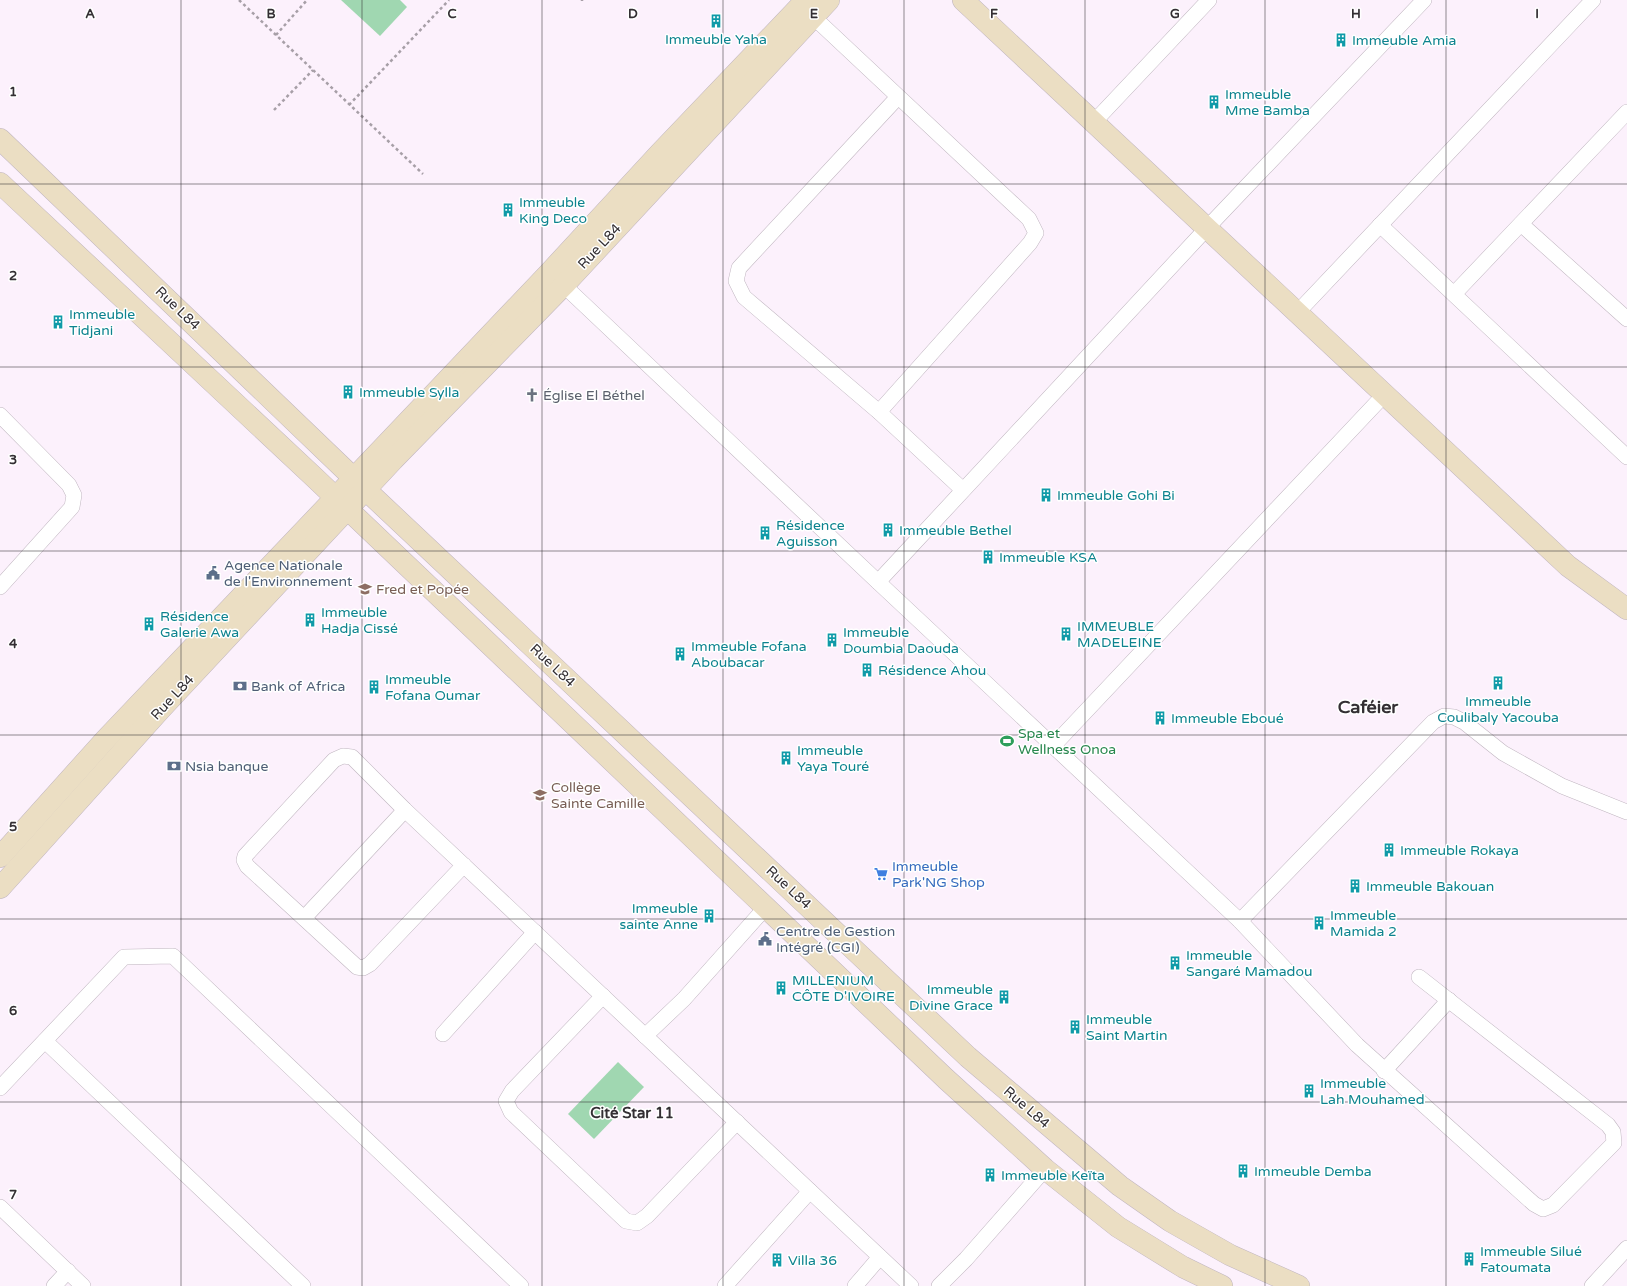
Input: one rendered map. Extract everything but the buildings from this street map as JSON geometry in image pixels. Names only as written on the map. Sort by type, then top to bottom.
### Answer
[{"type":"main road","name":"Rue L84","points":[[0,857],[105,740],[361,484],[393,460],[807,7],[829,0]]},
{"type":"main road","points":[[963,0],[1568,566],[1627,609]]},
{"type":"main road","name":"Rue L84","points":[[0,139],[361,484],[968,1057],[1120,1186],[1170,1221],[1230,1255],[1299,1286]]},
{"type":"main road","name":"Rue L84","points":[[0,183],[342,504],[946,1079],[1045,1169],[1118,1227],[1183,1267],[1222,1286]]},
{"type":"main road","name":"Rue L84","points":[[3,879],[159,711],[342,504]]},
{"type":"main road","points":[[946,1079],[968,1057]]},
{"type":"street","points":[[1094,122],[1209,0]]},
{"type":"street","points":[[878,582],[1207,228],[1424,0]]},
{"type":"street","points":[[1297,313],[1593,0]]},
{"type":"street","points":[[807,7],[897,98],[1029,219],[1036,233],[1030,243],[879,412]]},
{"type":"street","points":[[897,98],[739,268],[736,282],[744,296],[879,412],[963,490]]},
{"type":"street","points":[[1454,294],[1627,112]]},
{"type":"street","points":[[1521,224],[1627,319]]},
{"type":"street","points":[[1380,225],[1627,457]]},
{"type":"street","points":[[557,279],[1240,921],[1357,1045],[1384,1071],[1534,1204],[1543,1208],[1553,1205],[1614,1143],[1613,1132],[1608,1125],[1419,977]]},
{"type":"street","points":[[1053,746],[1384,395]]},
{"type":"street","points":[[0,415],[69,485],[74,495],[72,507],[0,586]]},
{"type":"street","points":[[1240,921],[1433,722],[1444,716],[1454,716],[1464,722],[1503,753],[1562,786],[1627,812]]},
{"type":"street","points":[[464,865],[370,964],[363,968],[357,967],[247,866],[244,860],[245,856],[334,760],[343,756],[352,757],[405,810],[464,865],[645,1036],[737,1122],[880,1258],[911,1286]]},
{"type":"street","points":[[304,918],[405,810]]},
{"type":"street","points":[[645,1036],[684,999],[766,907]]},
{"type":"street","points":[[443,1034],[535,932]]},
{"type":"street","points":[[0,1088],[124,957],[173,956],[516,1284]]},
{"type":"street","points":[[603,996],[512,1090],[506,1101],[511,1112],[626,1221],[636,1222],[647,1216],[737,1122]]},
{"type":"street","points":[[1384,1071],[1449,1000]]},
{"type":"street","points":[[45,1041],[303,1286]]},
{"type":"street","points":[[939,1286],[966,1260],[1045,1169]]},
{"type":"street","points":[[725,1286],[810,1191]]},
{"type":"street","points":[[0,1207],[84,1286]]},
{"type":"street","points":[[1592,1286],[1627,1248]]},
{"type":"street","points":[[855,1286],[880,1258]]},
{"type":"street","points":[[54,1286],[68,1271]]},
{"type":"path","points":[[239,0],[423,174]]},
{"type":"path","points":[[276,35],[308,0]]},
{"type":"path","points":[[350,104],[449,0]]},
{"type":"path","points":[[274,110],[313,70]]},
{"type":"green space","points":[[341,0],[400,0],[407,7],[380,36]]},
{"type":"green space","points":[[618,1062],[644,1087],[594,1139],[568,1114]]},
{"type":"place","name":"Immeuble Yaha","points":[[716,21]]},
{"type":"place","name":"Immeuble Amia","points":[[1341,40]]},
{"type":"place","name":"Immeuble Mme Bamba","points":[[1214,102]]},
{"type":"place","name":"Immeuble King Deco","points":[[508,210]]},
{"type":"place","name":"Immeuble Tidjani","points":[[58,322]]},
{"type":"place","name":"Immeuble Sylla","points":[[348,392]]},
{"type":"place","name":"Église El Béthel","points":[[532,395]]},
{"type":"place","name":"Immeuble Gohi Bi","points":[[1046,495]]},
{"type":"place","name":"Immeuble Bethel","points":[[888,530]]},
{"type":"place","name":"Résidence Aguisson","points":[[765,533]]},
{"type":"place","name":"Immeuble KSA","points":[[988,557]]},
{"type":"place","name":"Agence Nationale de l'Environnement","points":[[213,573]]},
{"type":"place","name":"Fred et Popée","points":[[365,589]]},
{"type":"place","name":"Immeuble Hadja Cissé","points":[[310,620]]},
{"type":"place","name":"Résidence Galerie Awa","points":[[149,624]]},
{"type":"place","name":"IMMEUBLE MADELEINE","points":[[1066,634]]},
{"type":"place","name":"Immeuble Doumbia Daouda","points":[[832,640]]},
{"type":"place","name":"Immeuble Fofana Aboubacar","points":[[680,654]]},
{"type":"place","name":"Résidence Ahou","points":[[867,670]]},
{"type":"place","name":"Immeuble Coulibaly Yacouba","points":[[1498,683]]},
{"type":"place","name":"Bank of Africa","points":[[240,686]]},
{"type":"place","name":"Immeuble Fofana Oumar","points":[[374,687]]},
{"type":"place","name":"Immeuble Eboué","points":[[1160,718]]},
{"type":"place","name":"Spa et Wellness Onoa","points":[[1007,741]]},
{"type":"place","name":"Immeuble Yaya Touré","points":[[786,758]]},
{"type":"place","name":"Nsia banque","points":[[174,766]]},
{"type":"place","name":"Collège Sainte Camille","points":[[540,795]]},
{"type":"place","name":"Immeuble Rokaya","points":[[1389,850]]},
{"type":"place","name":"Immeuble Park'NG Shop","points":[[881,874]]},
{"type":"place","name":"Immeuble Bakouan","points":[[1355,886]]},
{"type":"place","name":"Immeuble sainte Anne","points":[[709,916]]},
{"type":"place","name":"Immeuble Mamida 2","points":[[1319,923]]},
{"type":"place","name":"Centre de Gestion Intégré (CGI)","points":[[765,939]]},
{"type":"place","name":"Immeuble Sangaré Mamadou","points":[[1175,963]]},
{"type":"place","name":"MILLENIUM CÔTE D'IVOIRE","points":[[781,988]]},
{"type":"place","name":"Immeuble Divine Grace","points":[[1004,997]]},
{"type":"place","name":"Immeuble Saint Martin","points":[[1075,1027]]},
{"type":"place","name":"Immeuble Lah Mouhamed","points":[[1309,1091]]},
{"type":"place","name":"Immeuble Demba","points":[[1243,1171]]},
{"type":"place","name":"Immeuble Keïta","points":[[990,1175]]},
{"type":"place","name":"Immeuble Silué Fatoumata","points":[[1469,1259]]},
{"type":"place","name":"Villa 36","points":[[777,1260]]},
{"type":"district","name":"Caféier","points":[[1368,707]]},
{"type":"district","name":"Cité Star 11","points":[[632,1113]]}]
